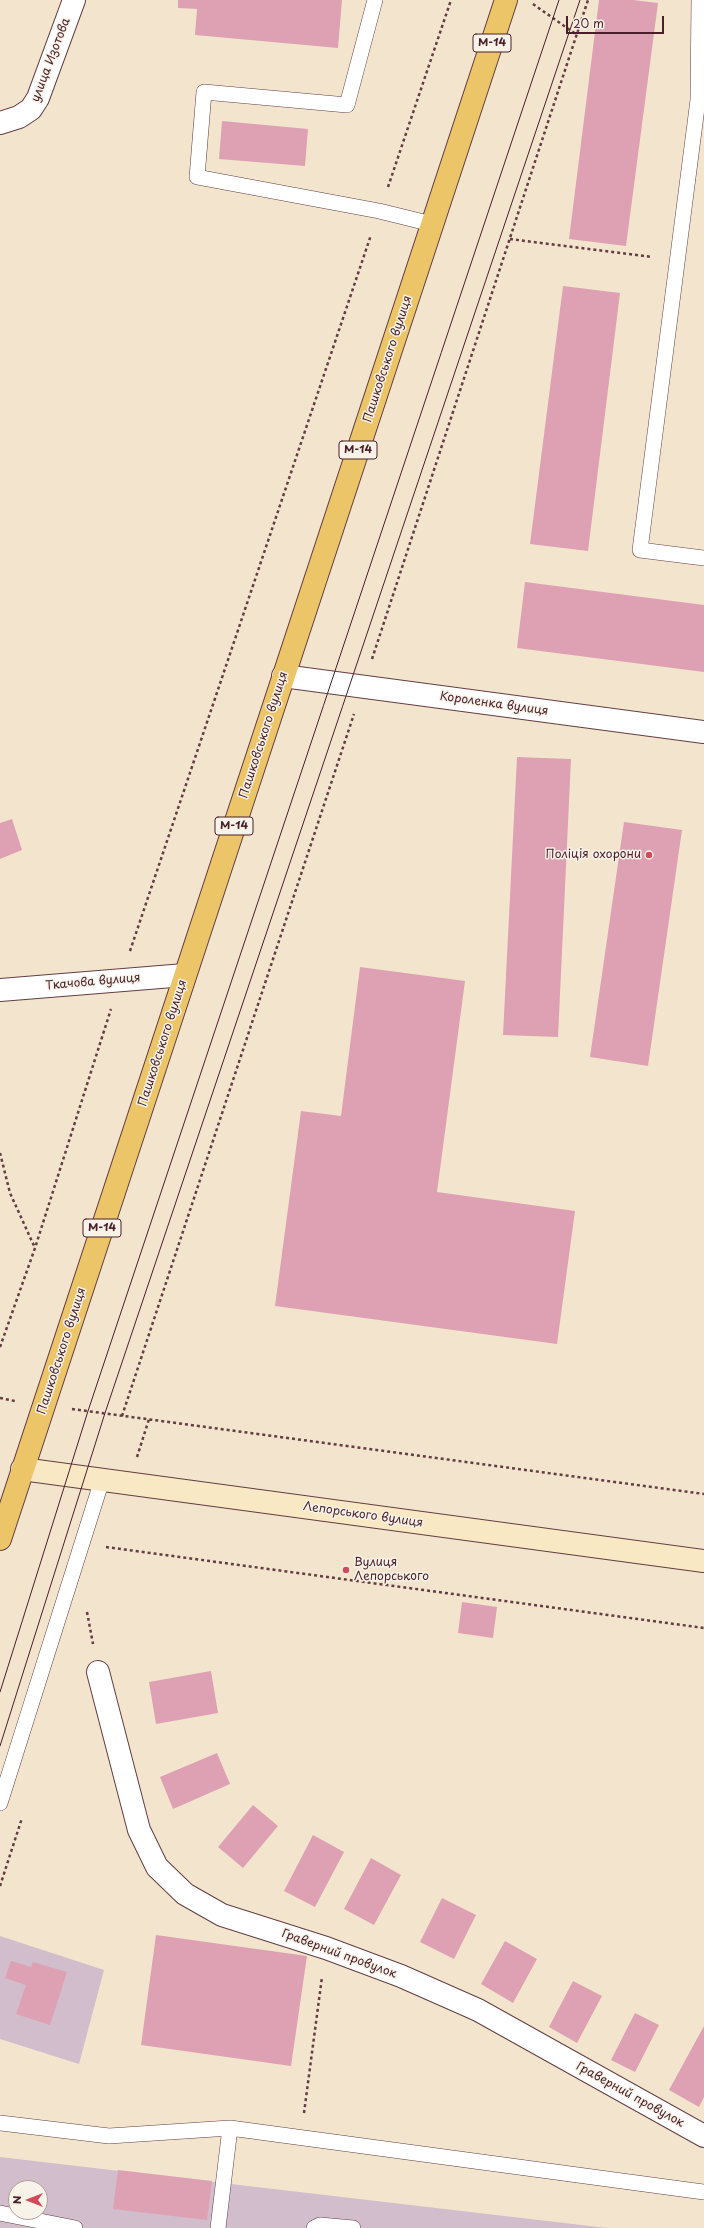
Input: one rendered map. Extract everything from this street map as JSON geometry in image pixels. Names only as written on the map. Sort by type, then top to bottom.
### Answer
[{"type":"highway","name":"Пашковського вулиця","points":[[0,1539],[506,0]]},
{"type":"main road","name":"Лепорського вулиця","points":[[22,1469],[704,1561]]},
{"type":"street","name":"улица Изотова","points":[[0,123],[19,117],[31,110],[38,98],[74,0]]},
{"type":"street","name":"Короленка вулиця","points":[[283,676],[704,732]]},
{"type":"street","name":"Ткачова вулиця","points":[[0,990],[185,975]]},
{"type":"street","name":"Граверний провулок","points":[[98,1672],[139,1830],[157,1867],[185,1894],[222,1914],[326,1948],[401,1976],[478,2010],[704,2136]]},
{"type":"lane","points":[[375,0],[347,105],[204,92],[197,177],[379,211],[432,224]]},
{"type":"lane","points":[[699,0],[701,100],[677,261],[640,550],[704,558]]},
{"type":"lane","points":[[0,1803],[102,1480]]},
{"type":"lane","points":[[0,2123],[109,2136],[230,2128],[704,2192]]},
{"type":"lane","points":[[218,2228],[230,2128]]},
{"type":"lane","points":[[0,2213],[75,2228]]},
{"type":"lane","points":[[314,2228],[320,2225],[353,2228]]},
{"type":"path","points":[[0,1347],[35,1248],[120,980],[451,0]]},
{"type":"path","points":[[528,0],[577,35]]},
{"type":"path","points":[[122,1416],[588,0]]},
{"type":"path","points":[[510,239],[677,261]]},
{"type":"path","points":[[0,1153],[10,1193],[35,1248]]},
{"type":"path","points":[[44,1405],[704,1494]]},
{"type":"path","points":[[128,1483],[149,1419]]},
{"type":"path","points":[[108,1548],[704,1628]]},
{"type":"path","points":[[88,1612],[98,1672]]},
{"type":"path","points":[[300,2137],[326,1948]]},
{"type":"shaded area","points":[[0,1936],[104,1970],[79,2064],[0,2039]]},
{"type":"shaded area","points":[[0,2157],[607,2228],[0,2228]]},
{"type":"building","points":[[178,0],[342,0],[338,48],[195,35],[197,9],[178,8]]},
{"type":"building","points":[[599,0],[633,0],[658,3],[626,246],[569,239]]},
{"type":"building","points":[[222,121],[308,129],[305,166],[219,159]]},
{"type":"building","points":[[563,286],[620,293],[588,551],[530,544]]},
{"type":"building","points":[[525,582],[704,605],[704,672],[517,648]]},
{"type":"building","points":[[517,757],[571,759],[558,1037],[503,1035]]},
{"type":"building","points":[[12,819],[22,850],[0,859],[0,823]]},
{"type":"building","points":[[624,822],[682,830],[648,1066],[590,1057]]},
{"type":"building","points":[[360,967],[465,981],[437,1192],[575,1211],[557,1344],[275,1306],[301,1111],[341,1116]]},
{"type":"building","points":[[462,1602],[497,1607],[493,1638],[458,1633]]},
{"type":"building","points":[[211,1671],[218,1713],[156,1724],[149,1682]]},
{"type":"building","points":[[217,1753],[230,1784],[173,1809],[160,1777]]},
{"type":"building","points":[[253,1805],[278,1826],[243,1868],[218,1847]]},
{"type":"building","points":[[313,1835],[344,1852],[315,1907],[284,1891]]},
{"type":"building","points":[[371,1858],[401,1875],[374,1925],[344,1909]]},
{"type":"building","points":[[442,1898],[476,1915],[454,1959],[420,1942]]},
{"type":"building","points":[[156,1935],[307,1956],[291,2066],[141,2045]]},
{"type":"building","points":[[505,1941],[537,1959],[513,2003],[481,1984]]},
{"type":"building","points":[[11,1961],[31,1967],[33,1962],[67,1972],[50,2025],[16,2014],[26,1985],[5,1978]]},
{"type":"building","points":[[573,1981],[602,1996],[577,2043],[549,2027]]},
{"type":"building","points":[[635,2013],[659,2025],[635,2072],[611,2060]]},
{"type":"building","points":[[704,2026],[704,2097],[699,2107],[669,2090]]},
{"type":"building","points":[[118,2170],[212,2181],[207,2220],[113,2209]]},
{"type":"tram line","points":[[0,1692],[88,1411],[559,0]]},
{"type":"tram line","points":[[0,1746],[105,1413],[580,0]]},
{"type":"place","name":"Поліція охорони","points":[[649,855]]},
{"type":"place","name":"Вулиця Лепорського","points":[[346,1570]]}]
